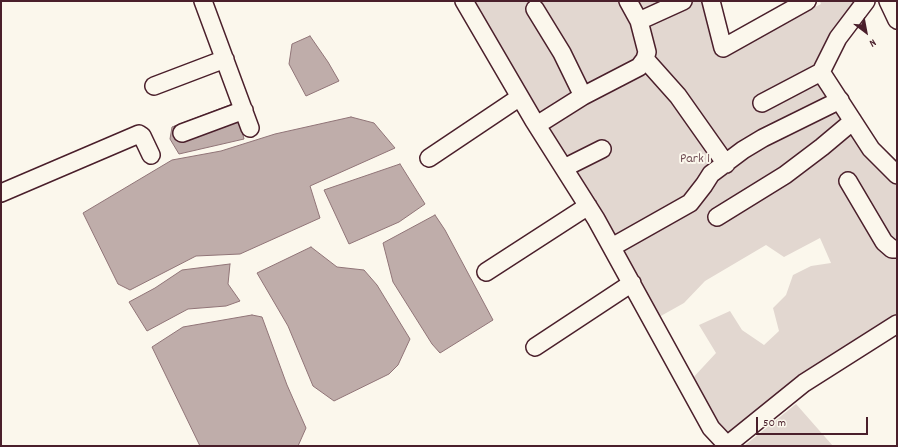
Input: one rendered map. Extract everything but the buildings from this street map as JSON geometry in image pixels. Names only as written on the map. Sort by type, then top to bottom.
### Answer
[{"type":"street","points":[[203,1],[250,128]]},
{"type":"street","points":[[464,1],[520,98],[612,247],[711,428],[726,445],[804,383],[897,324]]},
{"type":"street","points":[[537,125],[583,96],[639,67],[645,60],[647,52],[639,20],[628,1]]},
{"type":"street","points":[[639,20],[683,1]]},
{"type":"street","points":[[711,1],[724,48],[807,1]]},
{"type":"street","points":[[762,103],[821,72],[838,38],[866,1]]},
{"type":"street","points":[[888,1],[897,20]]},
{"type":"street","points":[[535,8],[562,53],[583,96]]},
{"type":"street","points":[[154,86],[225,59]]},
{"type":"street","points":[[645,60],[678,96],[726,164]]},
{"type":"street","points":[[821,72],[871,149],[897,175]]},
{"type":"street","points":[[429,158],[520,98]]},
{"type":"street","points":[[612,247],[690,202],[712,174],[743,150],[763,138],[840,100]]},
{"type":"street","points":[[182,133],[244,110]]},
{"type":"street","points":[[717,217],[785,175],[853,121]]},
{"type":"street","points":[[1,193],[139,134],[142,136],[151,155]]},
{"type":"street","points":[[564,168],[602,149]]},
{"type":"street","points":[[848,181],[884,242],[892,249],[897,249]]},
{"type":"street","points":[[486,272],[588,206]]},
{"type":"street","points":[[535,347],[632,283]]},
{"type":"green space","name":"Park 1","points":[[468,1],[706,1],[721,54],[821,4],[820,1],[860,1],[821,57],[864,147],[897,184],[897,317],[728,438],[713,423],[690,381],[716,353],[699,325],[730,311],[742,330],[764,345],[779,331],[773,308],[786,295],[793,275],[811,266],[831,263],[820,238],[784,257],[766,245],[705,281],[684,303],[659,317]]},
{"type":"green space","points":[[796,404],[833,446],[744,446]]},
{"type":"shaded area","points":[[310,36],[339,81],[306,96],[289,64],[292,44]]},
{"type":"shaded area","points":[[235,103],[244,139],[179,154],[170,139],[172,127]]},
{"type":"shaded area","points":[[351,117],[374,123],[395,148],[310,186],[320,218],[240,254],[196,256],[130,290],[118,284],[83,213],[172,160],[221,151],[275,134]]},
{"type":"shaded area","points":[[400,164],[425,204],[399,222],[349,244],[324,190]]},
{"type":"shaded area","points":[[435,215],[445,230],[493,320],[440,353],[432,344],[393,282],[383,243]]},
{"type":"shaded area","points":[[311,247],[337,267],[364,270],[377,285],[410,339],[398,365],[389,374],[334,401],[313,386],[288,326],[257,273]]},
{"type":"shaded area","points":[[230,264],[228,284],[240,301],[226,306],[188,309],[147,331],[129,302],[155,288],[182,270]]},
{"type":"shaded area","points":[[252,315],[262,317],[287,385],[306,428],[298,446],[200,446],[152,347],[183,327]]}]
